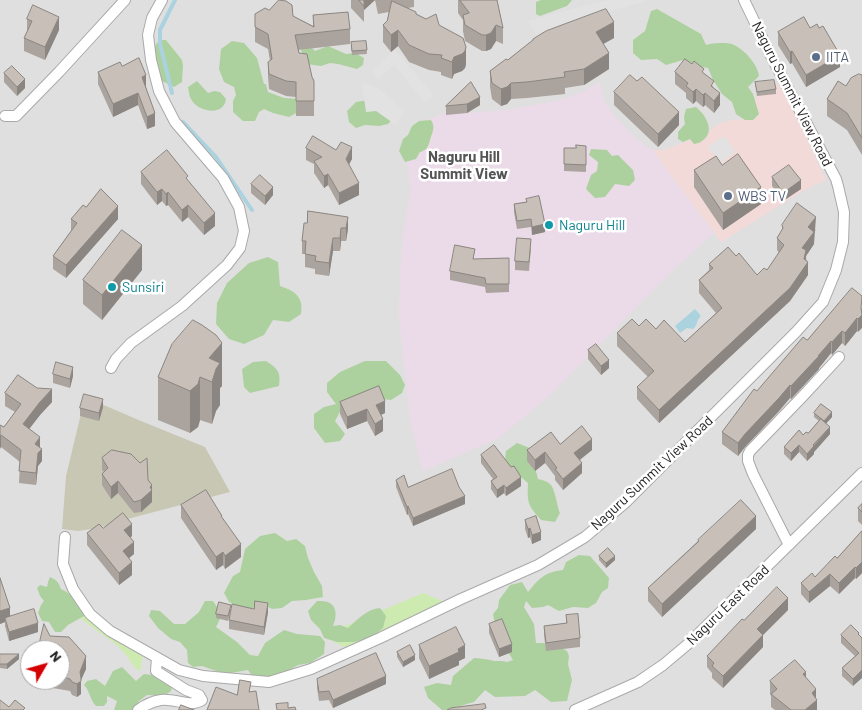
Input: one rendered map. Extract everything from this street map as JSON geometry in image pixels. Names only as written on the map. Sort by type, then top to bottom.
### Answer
[{"type":"street","points":[[5,116],[16,116],[125,0]]},
{"type":"street","points":[[111,368],[116,359],[131,343],[182,306],[228,265],[240,248],[244,231],[239,207],[223,178],[175,122],[159,91],[151,60],[148,35],[152,18],[162,0]]},
{"type":"street","name":"Naguru Summit View Road","points":[[65,537],[63,564],[73,589],[90,614],[110,631],[179,670],[203,676],[269,682],[311,669],[380,638],[461,598],[538,565],[585,537],[625,503],[796,332],[823,302],[836,270],[843,242],[844,212],[838,186],[744,0]]},
{"type":"street","points":[[789,545],[753,474],[748,461],[748,455],[838,357]]},
{"type":"street","name":"Naguru East Road","points":[[575,710],[638,682],[664,665],[688,644],[862,473]]},
{"type":"street","points":[[138,710],[146,705],[162,700],[196,704],[202,700],[199,695],[186,690],[156,671],[156,658]]},
{"type":"shaded area","points":[[0,0],[862,0],[862,710],[0,710]]},
{"type":"shaded area","points":[[607,0],[648,0],[536,34],[528,21]]},
{"type":"shaded area","points":[[394,49],[434,95],[425,103],[394,65],[378,79],[372,71]]},
{"type":"shaded area","points":[[599,82],[605,102],[614,115],[635,138],[652,150],[714,233],[674,269],[549,396],[499,438],[423,471],[411,426],[399,318],[403,237],[411,189],[403,146],[407,134],[417,124],[447,112],[453,114],[506,110],[556,101],[583,92]]},
{"type":"shaded area","points":[[362,83],[378,88],[405,111],[396,125],[376,111],[366,112]]},
{"type":"shaded area","points":[[781,84],[826,180],[803,191],[721,242],[652,150],[664,150],[702,135],[720,123],[745,119],[757,97],[755,87]]},
{"type":"shaded area","points":[[722,137],[726,138],[735,152],[720,163],[708,147]]},
{"type":"shaded area","points":[[85,397],[205,447],[230,492],[98,528],[78,531],[62,529],[66,476]]},
{"type":"green space","points":[[541,0],[572,0],[567,6],[540,16],[536,14],[536,2]]},
{"type":"green space","points":[[657,9],[701,34],[706,45],[732,44],[750,58],[759,76],[748,87],[753,94],[759,114],[753,120],[745,120],[736,114],[732,102],[722,94],[708,68],[695,66],[683,60],[666,65],[657,59],[641,60],[633,53],[633,40],[645,31],[651,11]]},
{"type":"green space","points":[[159,40],[166,40],[182,60],[182,82],[174,87],[162,81],[154,48]]},
{"type":"green space","points":[[232,41],[244,43],[257,58],[268,92],[284,98],[301,99],[298,112],[289,117],[264,109],[259,112],[255,121],[243,121],[233,112],[233,101],[236,95],[234,87],[224,82],[219,69],[221,49]]},
{"type":"green space","points":[[305,44],[315,51],[328,46],[346,54],[355,53],[364,58],[363,65],[357,69],[330,63],[321,66],[306,64],[301,50]]},
{"type":"green space","points":[[197,81],[208,93],[220,92],[226,99],[221,108],[210,111],[194,103],[188,87]]},
{"type":"green space","points":[[369,100],[396,115],[388,124],[379,126],[365,125],[356,128],[349,122],[347,111],[356,102]]},
{"type":"green space","points":[[696,107],[706,119],[709,128],[708,133],[699,143],[694,144],[690,139],[683,142],[678,139],[678,132],[685,124],[686,109]]},
{"type":"green space","points":[[431,120],[433,130],[429,145],[420,152],[416,159],[405,162],[399,151],[403,139],[408,135],[412,126],[419,121]]},
{"type":"green space","points":[[591,149],[607,150],[612,156],[618,155],[633,170],[635,180],[629,186],[615,184],[605,197],[595,198],[586,189],[591,175],[597,171],[598,162],[589,155]]},
{"type":"green space","points":[[268,257],[278,262],[280,286],[290,290],[300,299],[301,314],[289,322],[273,320],[264,335],[244,344],[229,339],[216,324],[217,303],[227,283],[249,263]]},
{"type":"green space","points":[[266,361],[278,371],[280,377],[279,386],[250,393],[244,387],[242,369],[253,362]]},
{"type":"green space","points":[[365,361],[386,361],[400,375],[405,385],[402,393],[391,400],[368,397],[341,410],[335,421],[345,434],[340,441],[325,443],[314,428],[314,414],[324,407],[336,404],[327,392],[327,383],[340,372]]},
{"type":"green space","points":[[517,443],[530,448],[538,479],[552,486],[560,513],[555,522],[541,520],[533,511],[528,500],[528,483],[510,468],[505,460],[506,451]]},
{"type":"green space","points":[[275,533],[287,541],[296,539],[305,546],[308,558],[322,586],[323,597],[292,601],[282,608],[272,609],[264,605],[245,610],[229,602],[224,593],[233,576],[240,572],[245,549],[260,536]]},
{"type":"green space","points":[[579,555],[590,556],[609,578],[608,588],[602,592],[596,603],[588,608],[573,607],[559,611],[548,605],[532,608],[526,601],[524,607],[534,624],[536,643],[552,643],[567,651],[572,680],[567,701],[551,702],[535,690],[525,696],[495,697],[485,690],[474,702],[442,710],[428,698],[424,687],[437,683],[451,685],[453,676],[474,658],[507,662],[513,660],[500,638],[494,621],[493,614],[498,608],[499,600],[510,585],[522,582],[528,592],[542,577],[551,572],[563,570],[566,562]]},
{"type":"green space","points":[[50,577],[57,582],[61,589],[76,600],[84,616],[68,625],[61,632],[55,632],[49,622],[42,621],[38,613],[44,601],[37,588],[40,585],[47,587]]},
{"type":"green space","points":[[65,591],[72,594],[143,656],[140,671],[136,669],[118,646],[80,618]]},
{"type":"green space","points":[[423,593],[445,602],[347,647],[329,639],[338,629]]},
{"type":"green space","points":[[205,601],[213,601],[222,615],[216,627],[237,642],[250,655],[258,656],[265,643],[284,630],[297,634],[320,636],[325,642],[324,654],[310,663],[298,665],[286,672],[266,678],[252,676],[248,670],[225,674],[202,666],[193,667],[188,663],[187,650],[180,642],[171,639],[158,628],[149,616],[151,610],[160,611],[174,624],[185,624],[199,612]]},
{"type":"green space","points":[[317,601],[328,602],[333,605],[335,617],[333,626],[340,625],[348,628],[367,612],[380,608],[386,616],[383,628],[371,638],[354,642],[337,642],[324,638],[320,629],[311,620],[308,611]]},
{"type":"green space","points":[[122,667],[136,681],[144,674],[171,677],[174,679],[171,691],[164,696],[147,695],[139,701],[133,710],[114,710],[117,701],[107,696],[107,702],[104,706],[96,706],[84,685],[87,681],[96,679],[105,686],[113,671]]},
{"type":"water","points":[[695,309],[701,316],[696,326],[693,329],[687,328],[680,333],[675,326]]},
{"type":"building","points":[[279,0],[286,1],[292,5],[293,16],[314,27],[313,15],[348,12],[350,29],[295,35],[299,53],[307,54],[314,81],[314,101],[296,101],[296,82],[286,81],[269,74],[268,62],[272,59],[268,34],[255,27],[255,14],[265,8],[269,10]]},
{"type":"building","points":[[460,0],[497,0],[503,28],[496,25],[491,33],[482,35],[465,25],[463,15],[469,13]]},
{"type":"building","points":[[392,1],[416,12],[416,14],[426,19],[436,14],[439,25],[463,38],[466,47],[465,51],[454,57],[452,62],[441,58],[442,55],[429,54],[409,45],[398,30],[391,35],[383,25],[387,21]]},
{"type":"building","points":[[33,5],[59,17],[45,47],[24,38],[32,21],[27,19]]},
{"type":"building","points":[[606,9],[614,22],[596,32],[609,53],[584,69],[564,72],[565,77],[511,83],[501,89],[492,83],[490,71],[506,59],[508,60],[533,39],[546,31]]},
{"type":"building","points":[[804,17],[810,28],[817,24],[819,28],[823,26],[840,55],[806,75],[778,32]]},
{"type":"building","points":[[366,41],[367,50],[352,51],[351,42]]},
{"type":"building","points":[[139,58],[146,75],[142,77],[155,113],[147,117],[138,93],[113,104],[98,72],[120,62],[122,66]]},
{"type":"building","points":[[685,59],[692,64],[694,61],[704,69],[702,72],[714,81],[711,86],[720,93],[714,101],[705,93],[703,95],[696,89],[693,92],[686,86],[688,83],[675,72]]},
{"type":"building","points":[[12,66],[25,79],[17,87],[4,73]]},
{"type":"building","points":[[859,74],[862,75],[862,138],[847,113],[827,99],[838,81],[846,86],[851,78]]},
{"type":"building","points":[[630,75],[637,81],[642,77],[679,112],[658,134],[614,92]]},
{"type":"building","points":[[774,80],[776,89],[757,92],[755,82]]},
{"type":"building","points":[[471,82],[480,97],[467,104],[446,106]]},
{"type":"building","points":[[313,136],[336,150],[341,142],[352,147],[346,159],[359,183],[339,193],[328,174],[324,176],[314,161],[322,157],[306,148]]},
{"type":"building","points":[[576,145],[586,146],[586,165],[564,164],[564,148],[576,148]]},
{"type":"building","points":[[167,150],[188,176],[186,178],[215,213],[204,223],[188,205],[182,210],[168,192],[166,194],[162,189],[157,192],[141,172]]},
{"type":"building","points":[[738,154],[761,187],[723,213],[694,170],[716,156],[722,165]]},
{"type":"building","points":[[789,165],[801,180],[783,193],[772,177]]},
{"type":"building","points":[[260,175],[273,187],[265,196],[251,184]]},
{"type":"building","points":[[101,189],[118,206],[66,265],[53,256],[77,223],[71,219],[83,205],[86,207]]},
{"type":"building","points":[[539,196],[545,224],[532,227],[531,219],[517,221],[514,204],[527,202],[526,199]]},
{"type":"building","points":[[797,203],[816,217],[808,227],[814,232],[802,248],[806,250],[804,259],[808,262],[790,288],[659,410],[637,387],[654,371],[617,333],[632,319],[639,326],[646,319],[656,329],[664,320],[685,342],[722,308],[699,280],[713,268],[709,264],[728,247],[736,256],[739,253],[757,275],[764,268],[767,270],[784,245],[777,238],[783,228],[782,225]]},
{"type":"building","points":[[308,211],[348,217],[346,228],[341,228],[340,238],[333,238],[329,263],[315,261],[316,256],[305,254],[306,241],[302,241],[304,223],[307,223]]},
{"type":"building","points":[[122,230],[142,245],[102,295],[83,280]]},
{"type":"building","points":[[517,238],[531,239],[529,262],[515,261]]},
{"type":"building","points":[[455,245],[475,249],[473,259],[509,258],[509,284],[486,284],[485,278],[450,271]]},
{"type":"building","points":[[852,288],[862,296],[862,315],[857,318],[845,333],[842,331],[831,341],[738,443],[722,432],[754,389],[757,391],[803,337],[807,340]]},
{"type":"building","points":[[193,320],[216,335],[222,343],[209,358],[220,363],[212,382],[200,377],[198,384],[190,391],[158,377],[172,344]]},
{"type":"building","points":[[596,344],[609,360],[601,366],[588,350]]},
{"type":"building","points":[[56,362],[73,367],[70,379],[53,374]]},
{"type":"building","points":[[18,375],[37,388],[52,389],[23,424],[40,437],[35,444],[42,449],[38,453],[36,473],[19,471],[21,450],[1,435],[0,437],[0,425],[4,427],[21,404],[5,393]]},
{"type":"building","points":[[379,386],[385,401],[376,405],[383,419],[375,424],[367,409],[347,417],[340,402]]},
{"type":"building","points":[[84,394],[103,399],[99,413],[80,408]]},
{"type":"building","points":[[821,404],[832,412],[824,421],[814,413]]},
{"type":"building","points":[[821,419],[830,427],[807,454],[799,445],[791,453],[784,447],[799,430],[803,435],[806,432],[808,433]]},
{"type":"building","points":[[582,426],[592,439],[574,453],[582,463],[563,479],[545,452],[535,460],[527,450],[551,432],[560,444]]},
{"type":"building","points":[[494,445],[511,467],[514,466],[521,477],[506,488],[504,485],[497,490],[491,481],[497,477],[481,455]]},
{"type":"building","points":[[112,450],[131,454],[140,463],[147,458],[148,480],[152,485],[150,487],[152,490],[141,500],[134,502],[118,481],[111,487],[102,474],[108,468],[102,458]]},
{"type":"building","points":[[452,469],[459,487],[465,496],[413,518],[396,480],[404,475],[408,487]]},
{"type":"building","points":[[206,490],[221,516],[241,544],[225,556],[223,552],[216,557],[181,505]]},
{"type":"building","points":[[741,500],[756,516],[662,604],[648,588]]},
{"type":"building","points":[[862,504],[862,512],[858,508]]},
{"type":"building","points":[[123,513],[132,524],[124,530],[134,542],[123,551],[132,562],[119,573],[87,533],[99,524],[103,528]]},
{"type":"building","points":[[536,516],[541,532],[532,535],[525,520]]},
{"type":"building","points":[[862,531],[862,562],[839,583],[830,574],[809,592],[801,583],[812,573],[815,577],[835,556],[837,558]]},
{"type":"building","points":[[608,548],[615,556],[606,563],[599,556]]},
{"type":"building","points":[[0,578],[10,608],[0,611]]},
{"type":"building","points":[[777,587],[788,598],[757,629],[763,635],[723,676],[712,666],[714,663],[707,656],[742,619],[744,620]]},
{"type":"building","points":[[255,601],[268,603],[264,627],[229,620],[232,604],[254,609]]},
{"type":"building","points":[[219,602],[231,605],[228,616],[216,614]]},
{"type":"building","points":[[34,609],[38,623],[9,632],[5,618]]},
{"type":"building","points":[[578,614],[580,638],[546,643],[544,626],[567,623],[566,615]]},
{"type":"building","points":[[502,619],[512,644],[499,649],[489,624]]},
{"type":"building","points":[[44,624],[50,636],[69,637],[86,656],[80,672],[81,681],[77,684],[70,679],[70,640],[40,640]]},
{"type":"building","points":[[851,625],[862,638],[862,670],[853,679],[842,668],[859,653],[841,635]]},
{"type":"building","points":[[456,627],[465,645],[458,649],[459,652],[429,666],[419,645]]},
{"type":"building","points":[[410,645],[415,655],[403,662],[397,652]]},
{"type":"building","points":[[376,653],[386,676],[333,700],[329,691],[319,692],[317,679]]},
{"type":"building","points":[[0,654],[19,654],[7,664],[0,664]]},
{"type":"building","points":[[795,660],[806,672],[803,674],[816,689],[812,693],[817,700],[805,710],[791,710],[771,694],[777,689],[770,681]]},
{"type":"building","points":[[240,680],[251,682],[249,692],[256,691],[259,710],[207,710],[216,687],[237,695]]},
{"type":"building","points":[[0,700],[9,707],[15,700],[25,708],[23,710],[0,710]]},
{"type":"building","points":[[288,703],[288,708],[295,707],[296,710],[277,710],[276,704]]},
{"type":"building","points":[[485,704],[486,708],[481,710],[447,710],[451,708]]},
{"type":"building","points":[[181,705],[194,710],[179,710]]},
{"type":"waterway","points":[[172,93],[160,44],[160,30],[175,0]]},
{"type":"waterway","points":[[183,122],[216,157],[252,210]]},
{"type":"place","name":"IITA","points":[[816,57]]},
{"type":"place","name":"WBS TV","points":[[728,196]]},
{"type":"place","name":"Naguru Hill","points":[[549,225]]},
{"type":"place","name":"Sunsiri","points":[[112,287]]},
{"type":"district","name":"Naguru Hill Summit View","points":[[464,166]]}]
